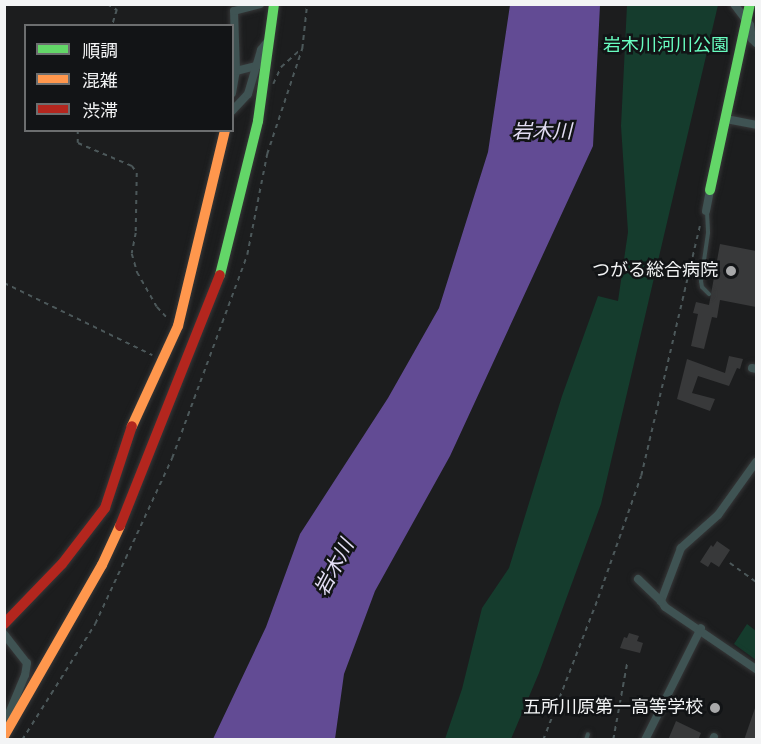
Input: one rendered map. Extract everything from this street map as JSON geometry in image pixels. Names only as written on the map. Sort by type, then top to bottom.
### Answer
[{"type":"street","points":[[234,82],[236,70],[234,11],[253,8],[260,4]]},
{"type":"street","points":[[5,731],[102,565],[131,501],[219,280],[258,121],[274,4]]},
{"type":"street","points":[[734,4],[750,25],[752,39],[756,44]]},
{"type":"street","points":[[706,211],[750,4]]},
{"type":"street","points":[[234,109],[248,94],[261,50],[269,40]]},
{"type":"street","points":[[236,70],[256,66]]},
{"type":"street","points":[[726,119],[756,125]]},
{"type":"street","points":[[4,624],[62,564],[105,507],[129,432],[177,328],[225,132]]},
{"type":"street","points":[[662,601],[681,548],[718,515],[756,462]]},
{"type":"street","points":[[638,579],[662,601],[665,607],[700,628],[756,669]]},
{"type":"street","points":[[645,740],[700,628]]},
{"type":"street","points":[[4,634],[27,663],[25,675],[5,723],[5,731]]},
{"type":"lane","points":[[706,211],[708,233],[701,281],[709,294]]},
{"type":"path","points":[[107,4],[117,10]]},
{"type":"path","points":[[113,24],[119,4]]},
{"type":"path","points":[[272,88],[281,66],[302,49]]},
{"type":"path","points":[[78,132],[78,143],[132,166],[137,172],[136,233],[132,254],[137,272],[157,307],[177,328]]},
{"type":"path","points":[[543,740],[641,476],[696,240],[706,211]]},
{"type":"path","points":[[4,283],[162,359]]},
{"type":"path","points":[[730,563],[756,582]]},
{"type":"path","points":[[613,740],[627,663]]},
{"type":"green space","name":"岩木川河川公園","points":[[627,5],[718,5],[601,504],[539,673],[511,739],[445,739],[462,689],[482,608],[509,568],[562,396],[598,296],[618,301],[628,232],[621,126]]},
{"type":"green space","points":[[747,624],[756,631],[756,660],[734,644]]},
{"type":"water","name":"岩木川","points":[[510,5],[600,5],[593,146],[450,456],[375,591],[344,674],[335,739],[213,739],[266,627],[300,534],[388,398],[439,308],[488,152]]},
{"type":"building","name":"つがる総合病院","points":[[720,244],[756,251],[756,307],[720,300],[717,318],[712,317],[704,349],[691,346],[698,314],[693,313],[696,302],[709,305]]},
{"type":"building","points":[[729,356],[743,359],[740,369],[737,368],[729,386],[698,376],[692,393],[715,399],[710,411],[677,399],[687,359],[725,373]]},
{"type":"building","points":[[717,541],[730,550],[719,567],[711,562],[708,567],[700,562],[711,545],[713,547]]},
{"type":"building","points":[[629,633],[639,636],[637,641],[643,643],[640,653],[620,648],[624,637],[627,638]]},
{"type":"building","points":[[755,708],[756,740],[744,740]]},
{"type":"building","points":[[676,721],[701,733],[698,740],[668,740]]},
{"type":"traffic: fast","points":[[220,275],[258,121],[274,4]]},
{"type":"traffic: fast","points":[[710,190],[750,4]]},
{"type":"traffic: slow","points":[[132,426],[178,326],[225,132]]},
{"type":"traffic: slow","points":[[4,736],[102,565],[120,526]]},
{"type":"traffic: jam","points":[[120,526],[220,275]]},
{"type":"traffic: jam","points":[[4,624],[62,564],[105,508],[132,426]]},
{"type":"place","name":"つがる総合病院","points":[[731,271]]},
{"type":"place","name":"五所川原第一高等学校","points":[[715,708]]}]
